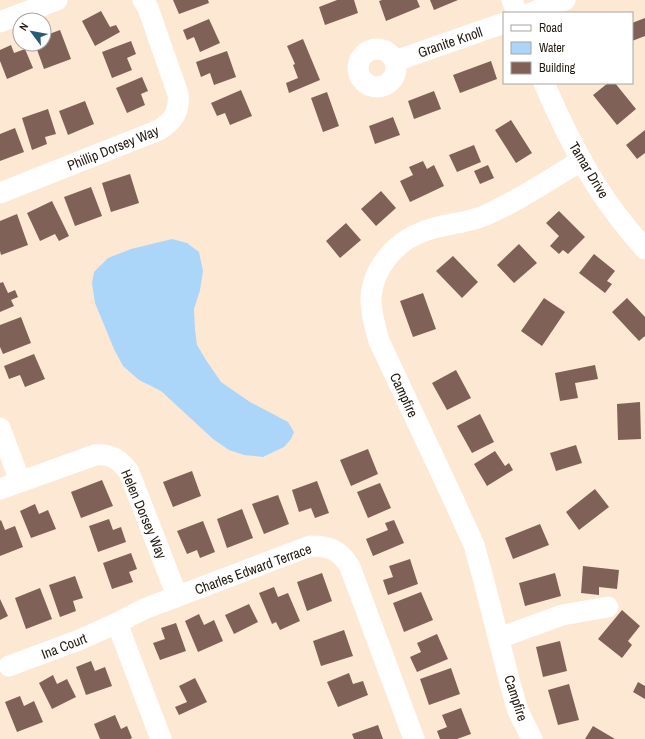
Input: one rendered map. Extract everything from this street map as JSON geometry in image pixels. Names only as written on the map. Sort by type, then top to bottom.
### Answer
[{"type":"street","points":[[0,22],[57,0]]},
{"type":"street","name":"Phillip Dorsey Way","points":[[0,193],[159,130],[169,124],[177,110],[179,100],[178,94],[148,8],[143,0]]},
{"type":"street","points":[[512,0],[517,12]]},
{"type":"street","points":[[534,12],[565,0]]},
{"type":"street","name":"Granite Knoll","points":[[396,61],[503,23]]},
{"type":"street","name":"Tamar Drive","points":[[544,84],[562,124],[600,191],[645,249]]},
{"type":"street","name":"Campfire","points":[[532,739],[518,711],[474,545],[379,341],[374,323],[371,297],[379,270],[386,259],[396,248],[409,238],[439,226],[464,222],[485,215],[528,193],[582,160]]},
{"type":"street","points":[[0,428],[20,481]]},
{"type":"street","name":"Helen Dorsey Way","points":[[0,489],[95,455],[103,454],[117,459],[124,464],[129,472],[178,596]]},
{"type":"street","name":"Charles Edward Terrace","points":[[117,623],[144,609],[310,546],[330,548],[345,558],[350,567],[414,739]]},
{"type":"street","points":[[499,638],[562,615],[608,607]]},
{"type":"street","points":[[117,623],[161,739]]},
{"type":"street","name":"Ina Court","points":[[9,666],[79,640],[117,623]]},
{"type":"water","points":[[172,239],[187,243],[199,252],[203,271],[200,290],[194,309],[197,345],[221,382],[250,402],[288,422],[294,432],[291,439],[284,447],[263,457],[244,455],[229,450],[213,439],[161,391],[139,380],[123,366],[114,349],[95,303],[92,283],[94,272],[108,258],[131,249]]},
{"type":"building","points":[[173,0],[208,0],[209,3],[179,14]]},
{"type":"building","points":[[337,0],[354,0],[358,13],[325,25],[319,7]]},
{"type":"building","points":[[417,0],[420,7],[386,21],[379,1]]},
{"type":"building","points":[[430,0],[458,0],[434,10]]},
{"type":"building","points":[[101,11],[110,27],[116,25],[120,32],[95,46],[82,21]]},
{"type":"building","points":[[645,18],[645,36],[633,41],[633,23]]},
{"type":"building","points":[[209,19],[220,43],[200,52],[194,37],[187,40],[183,30]]},
{"type":"building","points":[[60,30],[71,59],[44,69],[38,52],[52,52],[52,33]]},
{"type":"building","points":[[303,39],[320,80],[289,93],[286,83],[298,78],[293,65],[295,64],[287,46]]},
{"type":"building","points":[[131,41],[136,54],[127,58],[132,70],[112,78],[102,52]]},
{"type":"building","points":[[11,45],[12,52],[14,53],[26,52],[33,68],[7,79],[0,61],[0,50]]},
{"type":"building","points":[[227,51],[236,77],[214,85],[210,73],[201,77],[196,62]]},
{"type":"building","points":[[491,61],[497,79],[460,93],[453,75]]},
{"type":"building","points":[[142,77],[148,91],[141,94],[145,105],[127,113],[116,88]]},
{"type":"building","points":[[607,84],[616,84],[636,109],[617,125],[593,95]]},
{"type":"building","points":[[241,90],[252,116],[230,125],[225,113],[217,116],[211,103]]},
{"type":"building","points":[[434,91],[441,109],[414,119],[408,101]]},
{"type":"building","points":[[327,92],[339,126],[323,132],[311,98]]},
{"type":"building","points":[[85,101],[94,124],[68,135],[59,111]]},
{"type":"building","points":[[48,109],[56,134],[45,137],[47,144],[32,150],[22,118]]},
{"type":"building","points":[[393,117],[400,135],[375,144],[369,126]]},
{"type":"building","points":[[511,120],[532,153],[516,163],[495,130]]},
{"type":"building","points":[[15,128],[24,152],[0,161],[0,134]]},
{"type":"building","points":[[645,130],[645,153],[637,159],[626,145]]},
{"type":"building","points":[[474,145],[481,162],[457,172],[449,155]]},
{"type":"building","points":[[423,161],[427,169],[434,165],[444,186],[410,202],[400,181],[413,175],[409,167]]},
{"type":"building","points":[[488,165],[494,178],[480,184],[474,171]]},
{"type":"building","points":[[130,174],[139,203],[111,212],[102,183]]},
{"type":"building","points":[[91,187],[102,216],[75,226],[64,197]]},
{"type":"building","points":[[381,191],[396,208],[376,226],[361,209]]},
{"type":"building","points":[[52,201],[69,236],[59,241],[55,234],[40,241],[27,213]]},
{"type":"building","points":[[559,211],[585,237],[568,254],[563,250],[559,254],[550,246],[559,236],[546,223]]},
{"type":"building","points":[[17,214],[28,245],[1,255],[0,221]]},
{"type":"building","points":[[346,223],[361,240],[340,258],[326,241]]},
{"type":"building","points":[[519,244],[537,263],[514,283],[497,265]]},
{"type":"building","points":[[594,254],[615,271],[607,281],[612,284],[605,293],[579,273]]},
{"type":"building","points":[[453,256],[478,282],[462,298],[436,271]]},
{"type":"building","points":[[3,282],[8,293],[15,290],[18,297],[11,300],[14,306],[0,312],[0,283]]},
{"type":"building","points":[[423,293],[436,329],[413,337],[400,301]]},
{"type":"building","points":[[544,298],[565,312],[542,346],[521,331]]},
{"type":"building","points":[[627,298],[645,317],[645,336],[639,341],[612,312]]},
{"type":"building","points":[[21,317],[31,343],[3,354],[0,347],[0,325]]},
{"type":"building","points":[[34,354],[45,379],[25,387],[20,375],[9,379],[4,366]]},
{"type":"building","points":[[595,365],[598,379],[575,383],[578,398],[560,401],[555,373]]},
{"type":"building","points":[[456,370],[471,398],[447,410],[432,383]]},
{"type":"building","points":[[640,402],[641,439],[618,440],[617,404]]},
{"type":"building","points":[[480,414],[494,442],[472,453],[457,426]]},
{"type":"building","points":[[576,445],[582,463],[556,471],[550,453]]},
{"type":"building","points":[[368,449],[378,474],[351,486],[340,460]]},
{"type":"building","points":[[495,451],[505,466],[509,463],[513,470],[487,486],[474,464]]},
{"type":"building","points":[[192,471],[201,496],[173,507],[163,482]]},
{"type":"building","points":[[102,480],[113,506],[81,518],[71,492]]},
{"type":"building","points":[[317,481],[329,513],[315,518],[311,508],[299,512],[292,490]]},
{"type":"building","points":[[380,483],[391,508],[368,518],[357,492]]},
{"type":"building","points":[[595,489],[609,507],[579,530],[566,512]]},
{"type":"building","points":[[278,495],[289,524],[264,534],[252,504]]},
{"type":"building","points":[[35,504],[39,514],[48,510],[56,529],[31,538],[20,511]]},
{"type":"building","points":[[242,509],[253,538],[227,548],[217,519]]},
{"type":"building","points":[[109,519],[113,530],[121,527],[126,542],[98,552],[89,526]]},
{"type":"building","points":[[1,520],[5,530],[15,526],[23,547],[0,556],[0,521]]},
{"type":"building","points":[[394,520],[404,543],[373,556],[366,539],[388,530],[385,523]]},
{"type":"building","points":[[203,521],[215,552],[200,558],[197,550],[187,554],[177,531]]},
{"type":"building","points":[[540,524],[549,545],[513,559],[505,538]]},
{"type":"building","points":[[131,553],[137,569],[129,572],[133,582],[112,589],[103,563]]},
{"type":"building","points":[[410,559],[418,584],[388,595],[383,580],[393,577],[389,566]]},
{"type":"building","points":[[583,566],[619,570],[617,589],[599,587],[599,595],[581,593]]},
{"type":"building","points":[[322,573],[332,601],[307,611],[297,582]]},
{"type":"building","points":[[555,573],[561,596],[525,606],[519,583]]},
{"type":"building","points":[[75,576],[83,598],[73,601],[76,611],[60,617],[49,585]]},
{"type":"building","points":[[274,587],[278,597],[288,593],[300,621],[280,630],[276,622],[272,624],[259,593]]},
{"type":"building","points":[[40,588],[52,619],[26,629],[15,598]]},
{"type":"building","points":[[421,592],[433,620],[404,632],[393,603]]},
{"type":"building","points":[[0,599],[8,616],[0,620]]},
{"type":"building","points":[[249,604],[258,622],[234,634],[225,615]]},
{"type":"building","points":[[622,610],[640,626],[628,641],[632,645],[622,658],[598,639]]},
{"type":"building","points":[[199,614],[204,625],[214,620],[223,641],[198,652],[185,621]]},
{"type":"building","points":[[176,623],[186,651],[160,660],[153,643],[165,639],[161,628]]},
{"type":"building","points":[[344,630],[353,656],[321,666],[313,641]]},
{"type":"building","points":[[437,634],[448,659],[417,672],[410,657],[421,652],[417,643]]},
{"type":"building","points":[[560,641],[567,671],[543,677],[536,647]]},
{"type":"building","points":[[91,661],[95,671],[105,667],[112,686],[86,695],[76,667]]},
{"type":"building","points":[[451,668],[460,694],[429,705],[420,679]]},
{"type":"building","points":[[349,673],[353,684],[363,681],[368,695],[338,707],[327,682]]},
{"type":"building","points":[[53,675],[57,684],[67,679],[76,697],[52,709],[39,683]]},
{"type":"building","points":[[195,678],[207,702],[179,715],[175,707],[187,702],[179,686]]},
{"type":"building","points":[[638,682],[645,686],[645,699],[633,692]]},
{"type":"building","points":[[569,684],[579,720],[558,725],[548,690]]},
{"type":"building","points":[[20,696],[24,706],[34,701],[43,722],[17,732],[5,702]]},
{"type":"building","points":[[461,708],[471,734],[457,739],[440,739],[437,731],[447,727],[442,715]]},
{"type":"building","points":[[115,715],[121,729],[127,726],[132,738],[100,739],[94,724]]},
{"type":"building","points":[[378,725],[383,739],[354,739],[352,734]]},
{"type":"building","points":[[593,726],[615,739],[585,739]]}]
